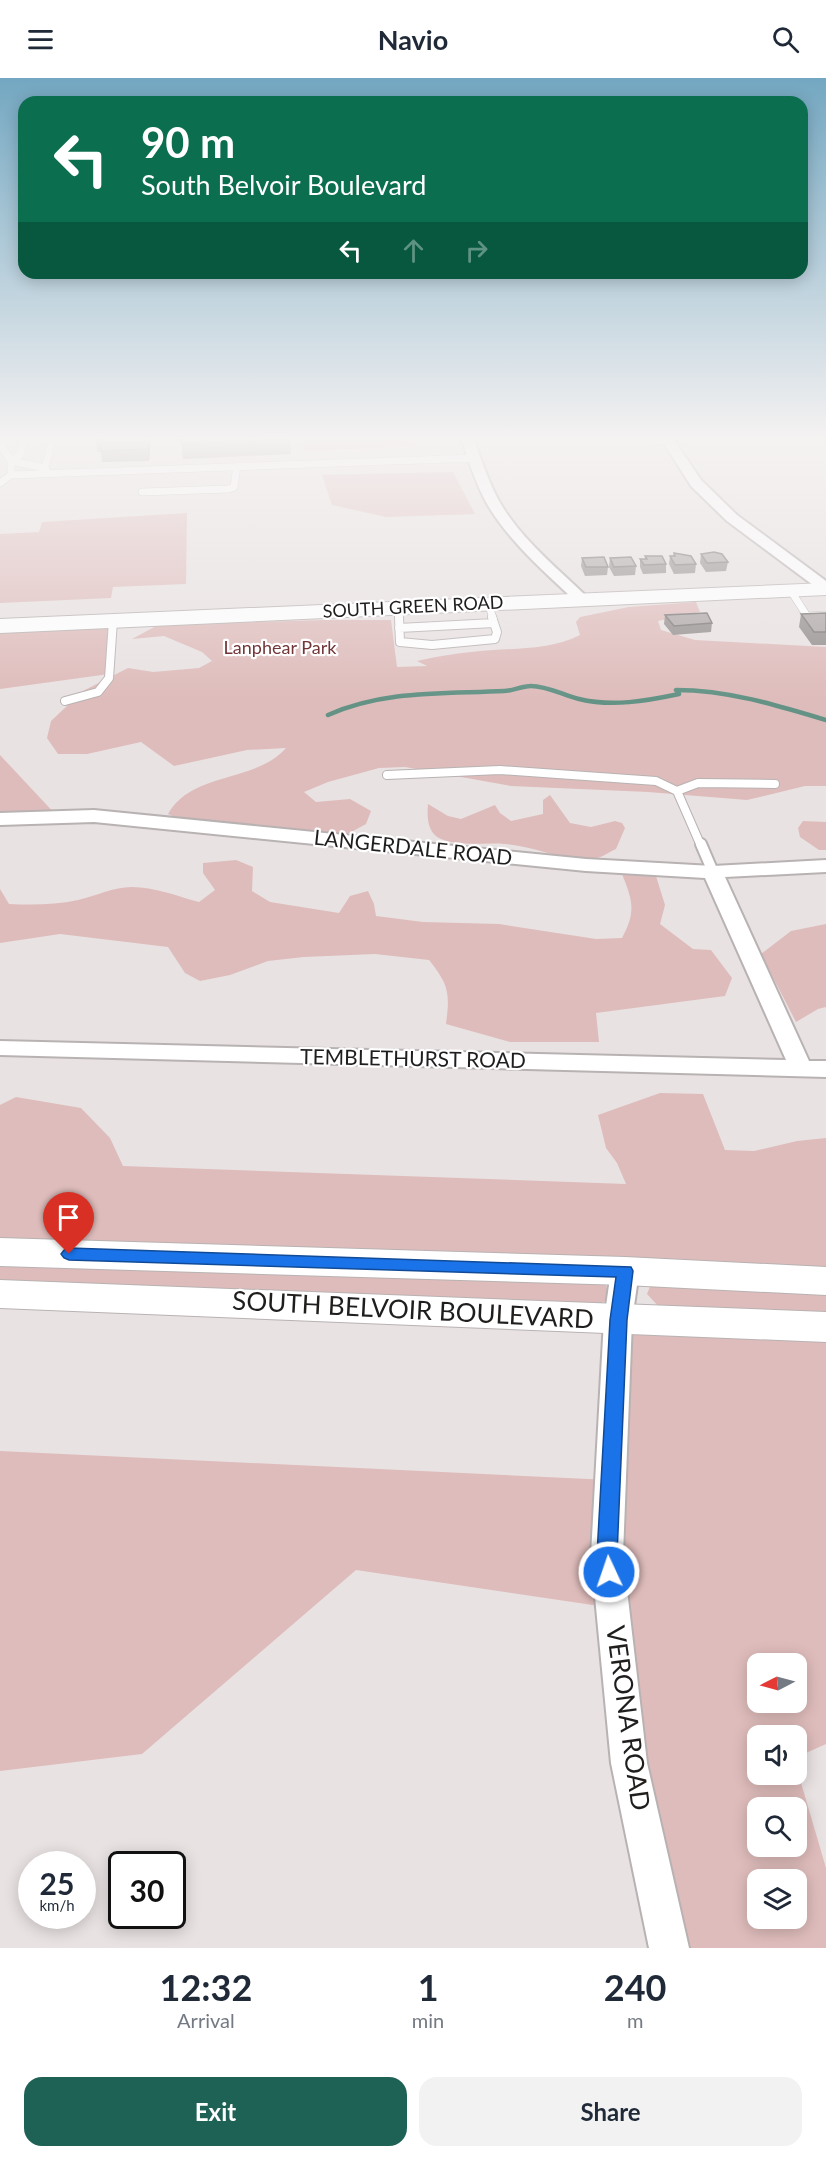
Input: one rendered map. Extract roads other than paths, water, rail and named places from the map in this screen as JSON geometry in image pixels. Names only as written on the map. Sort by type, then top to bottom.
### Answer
[{"type":"street","points":[[509,524],[580,599]]},
{"type":"street","points":[[740,524],[826,589]]},
{"type":"street","name":"SOUTH GREEN ROAD","points":[[0,626],[113,621],[399,618],[491,613],[580,599],[826,589]]},
{"type":"street","name":"LANGERDALE ROAD","points":[[0,819],[94,816],[586,865],[713,872],[826,866]]},
{"type":"street","points":[[713,872],[801,1069]]},
{"type":"street","name":"TEMBLETHURST ROAD","points":[[0,1048],[826,1069]]},
{"type":"street","name":"SOUTH BELVOIR BOULEVARD","points":[[0,1252],[625,1271],[826,1281]]},
{"type":"street","name":"VERONA ROAD","points":[[625,1271],[618,1320],[607,1555],[629,1763],[669,1948]]},
{"type":"street","name":"SOUTH BELVOIR BOULEVARD","points":[[0,1294],[826,1327]]},
{"type":"lane","points":[[791,591],[807,616],[826,615]]},
{"type":"lane","points":[[399,618],[400,642],[407,645],[421,645],[495,639],[497,632],[491,613]]},
{"type":"lane","points":[[65,701],[98,692],[109,678],[113,621]]},
{"type":"lane","points":[[387,775],[500,770],[656,781],[676,791],[713,872]]},
{"type":"lane","points":[[676,791],[698,783],[775,784]]},
{"type":"waterway","points":[[328,715],[349,707],[392,697],[507,691],[537,686],[579,699],[604,703],[642,701],[679,694],[676,690],[714,693],[770,704],[826,720]]},
{"type":"park label","name":"Lanphear Park","points":[[280,648]]}]
